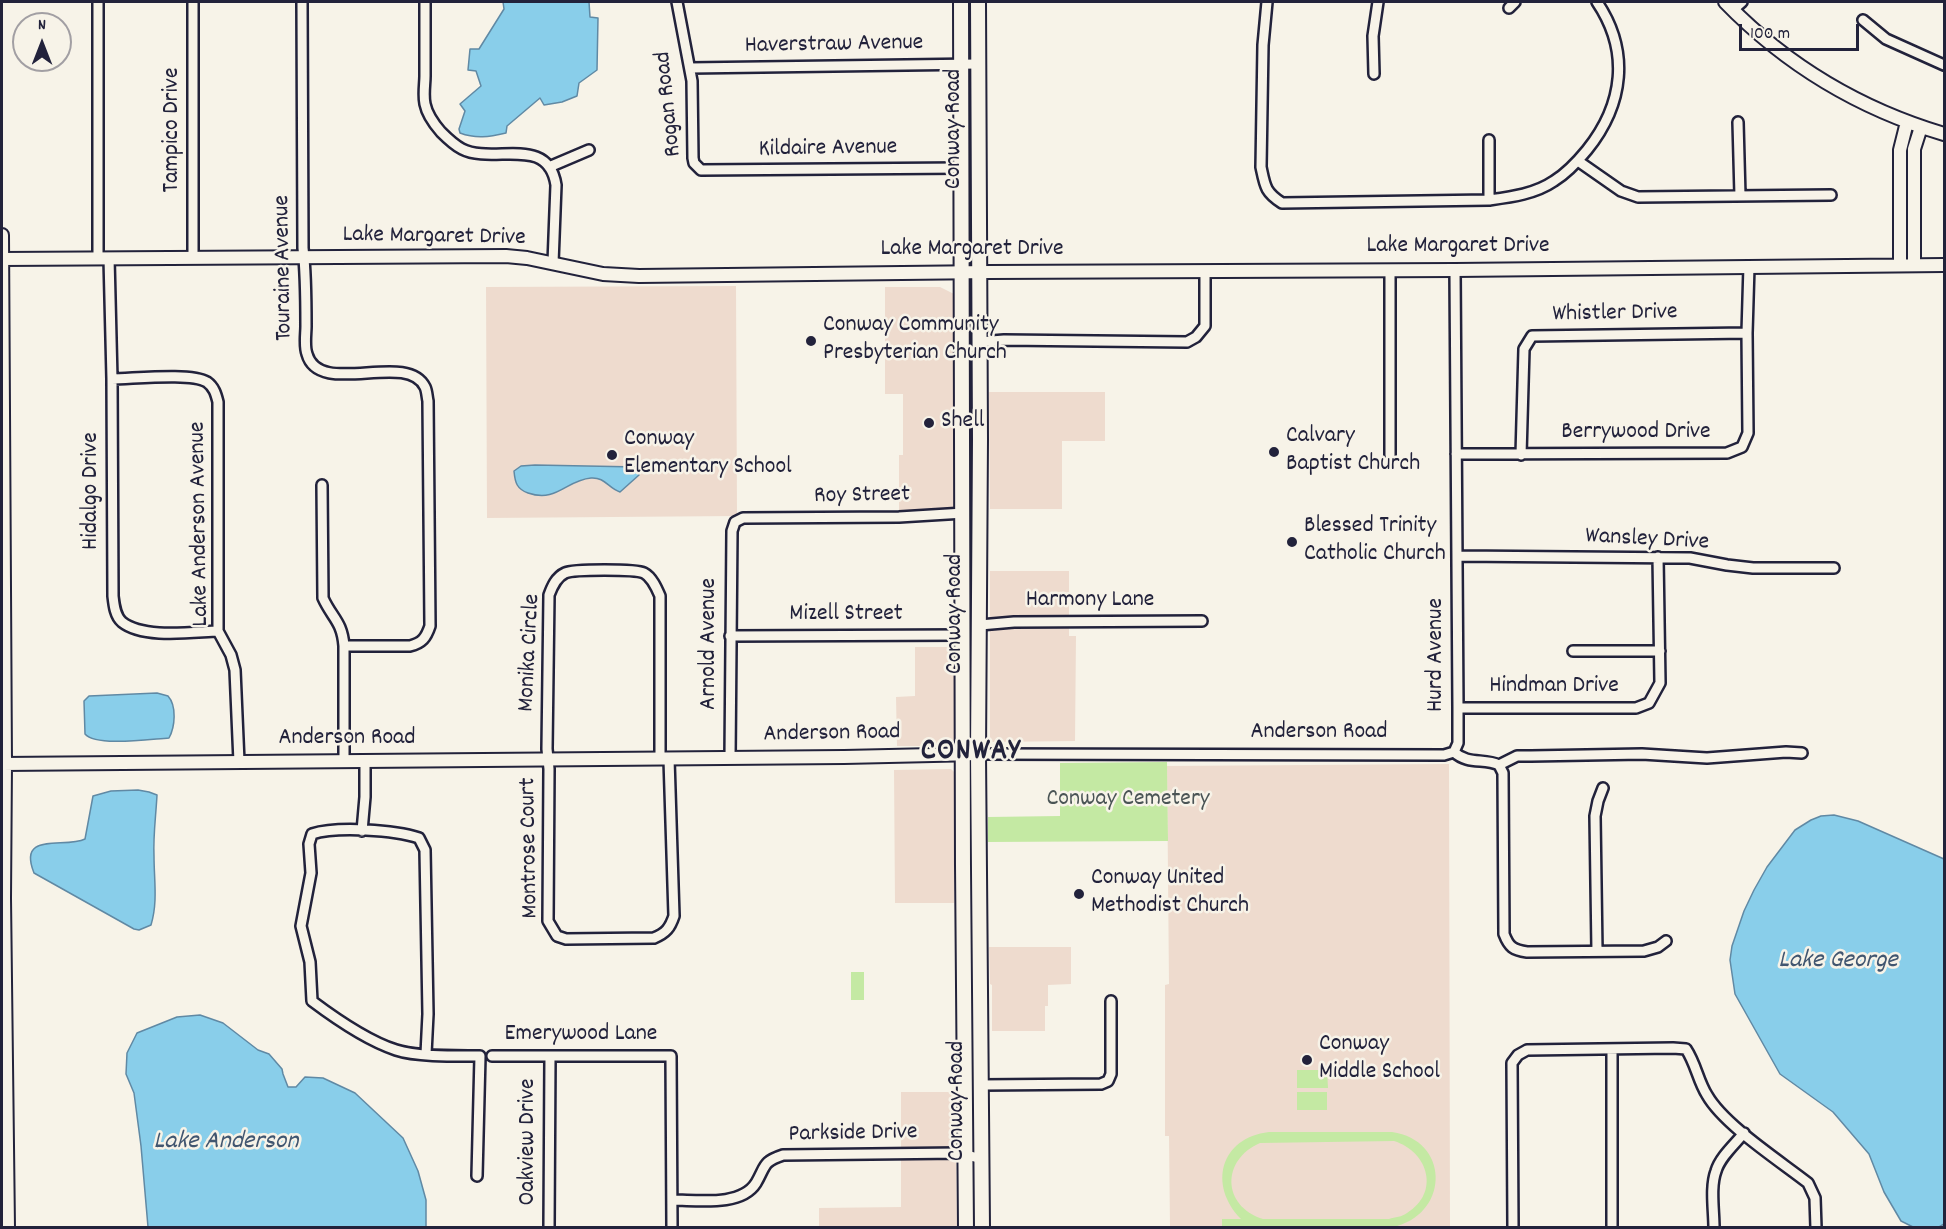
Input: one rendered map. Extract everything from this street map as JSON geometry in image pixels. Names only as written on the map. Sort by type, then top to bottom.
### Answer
[{"type":"main road","name":"Conway Road","points":[[962,2],[966,1227]]},
{"type":"main road","name":"Conway Road","points":[[978,2],[980,625],[978,754],[982,1227]]},
{"type":"main road","points":[[964,587],[972,612],[980,625]]},
{"type":"main road","points":[[966,1032],[974,1074],[982,1085]]},
{"type":"street","name":"Hidalgo Drive","points":[[98,2],[104,258],[112,379],[115,609],[121,621],[148,632],[219,631]]},
{"type":"street","name":"Tampico Drive","points":[[193,2],[193,258]]},
{"type":"street","name":"Touraine Avenue","points":[[302,2],[306,353],[313,367],[327,373],[404,373],[417,378],[425,387],[428,401],[430,626],[427,636],[420,643],[410,646],[344,646]]},
{"type":"street","points":[[425,2],[425,104],[434,125],[447,139],[463,150],[482,154],[528,154],[539,158],[549,167],[554,176],[555,185],[553,263]]},
{"type":"street","name":"Rogan Road","points":[[677,2],[692,81],[693,158],[696,167]]},
{"type":"street","points":[[1267,2],[1263,45],[1261,167],[1269,195],[1282,203],[1489,200],[1514,197],[1554,182],[1578,161],[1606,122],[1614,104],[1618,81],[1618,58],[1614,37],[1598,2]]},
{"type":"street","points":[[1374,74],[1373,36],[1378,2]]},
{"type":"street","points":[[1733,4],[1788,58],[1813,75],[1850,97],[1906,122],[1944,134]]},
{"type":"street","points":[[1863,20],[1886,39],[1944,64]]},
{"type":"street","name":"Haverstraw Avenue","points":[[690,68],[978,64]]},
{"type":"street","points":[[1738,122],[1740,196]]},
{"type":"street","points":[[1900,265],[1900,150],[1906,122]]},
{"type":"street","points":[[1914,265],[1914,149],[1921,127]]},
{"type":"street","points":[[1489,140],[1489,200]]},
{"type":"street","points":[[549,167],[589,150]]},
{"type":"street","points":[[1578,161],[1621,191],[1638,197],[1831,195]]},
{"type":"street","name":"Kildaire Avenue","points":[[696,167],[706,171],[962,168]]},
{"type":"street","points":[[2,236],[4,1182],[8,1227]]},
{"type":"street","name":"Lake Margaret Drive","points":[[2,259],[484,256],[527,258],[603,274],[639,276],[1944,265]]},
{"type":"street","name":"Berrywood Drive","points":[[1456,454],[1727,453],[1742,447],[1748,433],[1749,266]]},
{"type":"street","points":[[1390,270],[1390,455]]},
{"type":"street","name":"Hurd Avenue","points":[[1454,752],[1458,743],[1455,270]]},
{"type":"street","points":[[979,342],[1004,340],[1187,342],[1196,337],[1205,326],[1205,271]]},
{"type":"street","name":"Whistler Drive","points":[[1521,455],[1524,349],[1532,336],[1747,333]]},
{"type":"street","name":"Lake Anderson Avenue","points":[[112,379],[190,377],[208,383],[215,391],[219,402],[219,631],[236,670],[239,762]]},
{"type":"street","points":[[322,485],[323,597],[327,608],[338,621],[343,633],[344,761]]},
{"type":"street","name":"Roy Street","points":[[732,531],[735,522],[743,518],[899,517],[964,513]]},
{"type":"street","name":"Arnold Avenue","points":[[730,758],[732,531]]},
{"type":"street","name":"Wansley Drive","points":[[1457,556],[1690,558],[1753,568],[1834,568]]},
{"type":"street","points":[[1573,651],[1660,651],[1658,557]]},
{"type":"street","name":"Monika Circle","points":[[549,760],[547,749],[549,595],[553,584],[563,573],[575,570],[644,573],[653,582],[660,596],[665,759]]},
{"type":"street","name":"Harmony Lane","points":[[980,625],[1014,621],[1202,621]]},
{"type":"street","name":"Mizell Street","points":[[730,636],[963,635]]},
{"type":"street","name":"Hindman Drive","points":[[1458,708],[1636,708],[1649,703],[1660,683],[1660,651]]},
{"type":"street","name":"Anderson Road","points":[[3,764],[665,759],[963,754],[1444,755],[1454,752],[1461,758],[1499,765],[1517,756],[1642,754],[1707,758],[1786,752],[1802,753]]},
{"type":"street","name":"Montrose Court","points":[[549,760],[548,921],[557,936],[566,939],[654,938],[663,934],[670,927],[674,916],[665,759]]},
{"type":"street","points":[[365,761],[362,831],[405,834],[419,838],[425,850],[428,1014],[426,1054]]},
{"type":"street","points":[[1499,765],[1503,773],[1504,934],[1509,945],[1515,950],[1527,952],[1644,951],[1658,947],[1666,941]]},
{"type":"street","points":[[1597,951],[1595,816],[1603,788]]},
{"type":"street","name":"Emerywood Lane","points":[[362,831],[321,831],[312,834],[309,844],[311,873],[301,926],[310,962],[312,1001],[328,1014],[397,1051],[480,1056],[477,1176]]},
{"type":"street","points":[[964,930],[980,935]]},
{"type":"street","points":[[982,1085],[1101,1084],[1108,1081],[1111,1074],[1111,1000]]},
{"type":"street","points":[[1612,1049],[1612,1227]]},
{"type":"street","points":[[1513,1227],[1512,1063],[1518,1055],[1527,1050],[1612,1049],[1686,1049],[1695,1062],[1706,1094],[1718,1111],[1808,1183],[1815,1198],[1816,1227]]},
{"type":"street","name":"Emerywood Lane","points":[[492,1056],[670,1056],[673,1200]]},
{"type":"street","name":"Oakview Drive","points":[[549,1227],[550,1056]]},
{"type":"street","points":[[1714,1227],[1716,1171],[1744,1133]]},
{"type":"street","name":"Parkside Drive","points":[[673,1200],[730,1200],[744,1196],[755,1185],[763,1167],[772,1159],[783,1155],[959,1153],[982,1159]]},
{"type":"street","points":[[672,1227],[673,1200]]},
{"type":"shaded area","name":"Conway Elementary School","points":[[736,286],[737,516],[487,518],[486,287]]},
{"type":"shaded area","points":[[885,287],[940,287],[954,294],[955,510],[899,510],[899,455],[903,455],[903,394],[885,394]]},
{"type":"shaded area","points":[[989,392],[1105,392],[1105,441],[1062,441],[1062,509],[990,509]]},
{"type":"shaded area","points":[[990,571],[1069,571],[1069,636],[1076,636],[1075,741],[990,742]]},
{"type":"shaded area","points":[[915,647],[954,647],[954,741],[946,746],[897,746],[896,697],[915,696]]},
{"type":"shaded area","name":"Conway Middle School","points":[[1449,764],[1450,1227],[1170,1227],[1169,1136],[1165,1136],[1165,985],[1169,984],[1167,766]]},
{"type":"shaded area","points":[[951,769],[955,773],[954,903],[895,903],[894,770]]},
{"type":"shaded area","points":[[989,947],[1071,947],[1071,984],[1048,985],[1045,1031],[992,1031]]},
{"type":"shaded area","points":[[901,1092],[955,1092],[957,1227],[819,1227],[819,1208],[901,1207]]},
{"type":"green space","name":"Conway Cemetery","points":[[1167,762],[1168,841],[988,842],[988,817],[1060,816],[1060,763]]},
{"type":"green space","points":[[851,972],[864,972],[864,1000],[851,1000]]},
{"type":"green space","points":[[1297,1070],[1327,1070],[1328,1088],[1297,1088]]},
{"type":"green space","points":[[1297,1092],[1327,1092],[1327,1110],[1297,1110]]},
{"type":"green space","points":[[1269,1132],[1392,1132],[1411,1138],[1424,1148],[1433,1161],[1436,1176],[1434,1192],[1427,1206],[1414,1218],[1397,1226],[1222,1227],[1222,1219],[1241,1219],[1231,1206],[1225,1192],[1222,1178],[1224,1165],[1230,1153],[1239,1143],[1252,1136]],"holes":[[[1394,1141],[1406,1146],[1422,1163],[1427,1184],[1424,1195],[1417,1205],[1401,1216],[1389,1219],[1263,1219],[1250,1213],[1240,1204],[1234,1194],[1233,1171],[1238,1160],[1260,1143]]]},
{"type":"water","points":[[503,2],[589,2],[590,17],[598,18],[597,70],[579,83],[577,96],[562,102],[544,105],[540,98],[507,126],[506,133],[483,137],[466,135],[460,133],[459,129],[465,111],[460,104],[481,86],[476,71],[468,70],[470,49],[479,49],[504,9]]},
{"type":"water","points":[[521,466],[638,467],[639,475],[620,492],[600,479],[591,478],[554,493],[538,495],[528,493],[519,487],[514,471]]},
{"type":"water","points":[[157,693],[168,696],[173,705],[174,723],[169,738],[112,741],[91,738],[85,734],[84,701],[89,696]]},
{"type":"water","points":[[138,790],[157,795],[154,908],[151,925],[139,930],[34,873],[30,860],[32,851],[37,846],[85,839],[93,796],[111,791]]},
{"type":"water","name":"Lake George","points":[[1834,815],[1858,821],[1944,859],[1944,1224],[1939,1227],[1913,1227],[1901,1221],[1884,1192],[1869,1154],[1833,1112],[1780,1074],[1735,994],[1730,960],[1732,946],[1754,890],[1767,867],[1795,830],[1821,816]]},
{"type":"water","name":"Lake Anderson","points":[[200,1015],[223,1023],[258,1050],[269,1054],[282,1069],[288,1087],[296,1087],[305,1077],[323,1078],[355,1093],[403,1138],[418,1171],[426,1200],[426,1227],[148,1227],[134,1093],[126,1074],[127,1053],[137,1033],[177,1017]]},
{"type":"place","name":"Conway Community Presbyterian Church","points":[[811,341]]},
{"type":"place","name":"Shell","points":[[929,423]]},
{"type":"place","name":"Calvary Baptist Church","points":[[1274,452]]},
{"type":"place","name":"Conway Elementary School","points":[[612,455]]},
{"type":"place","name":"Blessed Trinity Catholic Church","points":[[1292,542]]},
{"type":"place","name":"Conway United Methodist Church","points":[[1079,894]]},
{"type":"place","name":"Conway Middle School","points":[[1307,1060]]},
{"type":"district","name":"CONWAY","points":[[971,754]]}]
